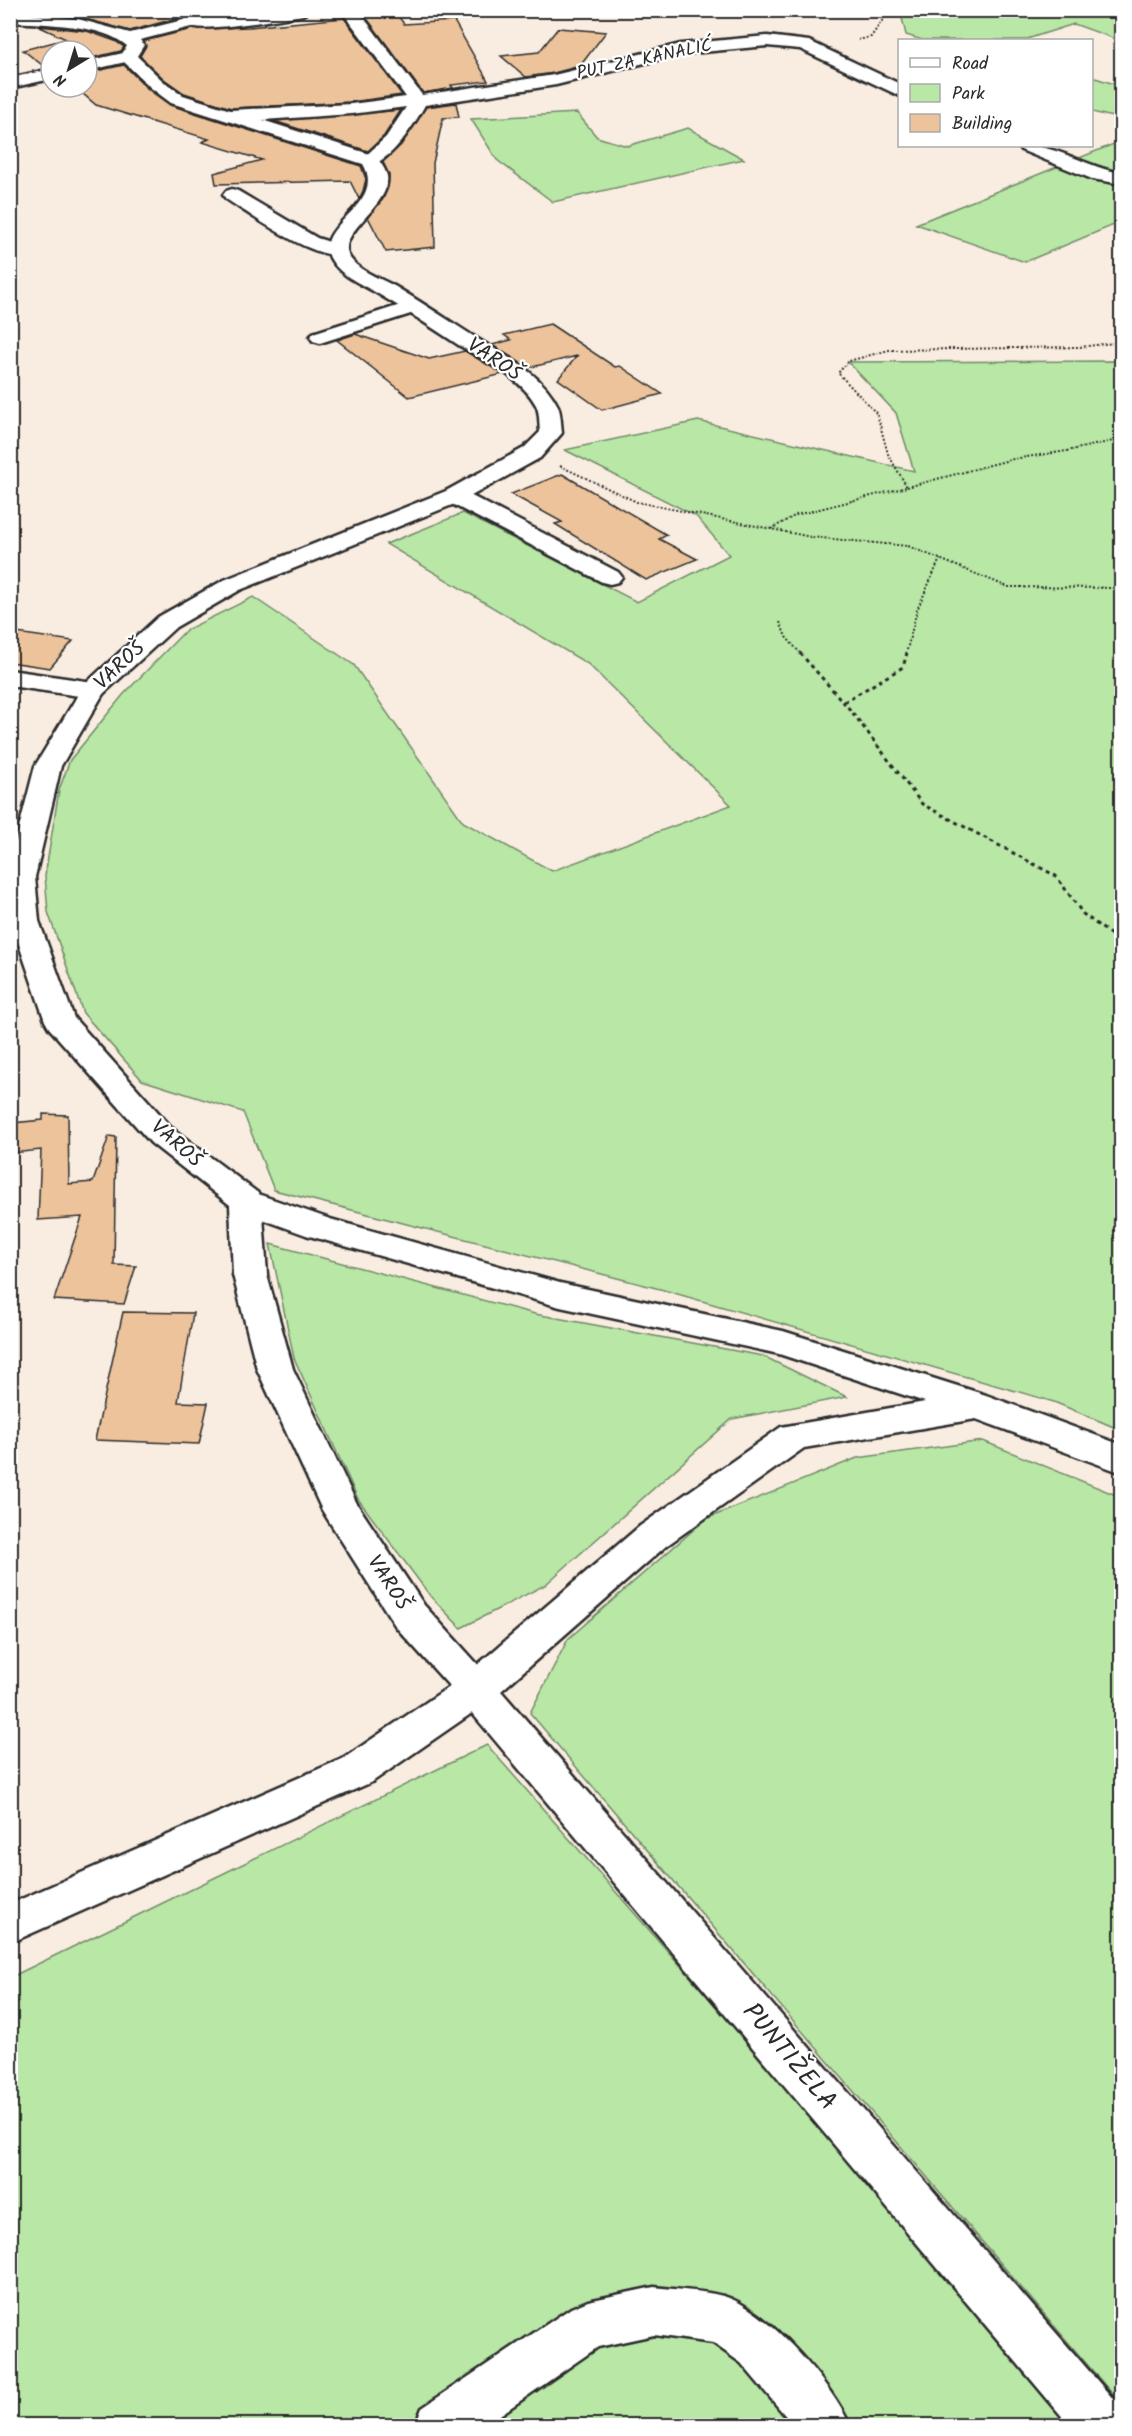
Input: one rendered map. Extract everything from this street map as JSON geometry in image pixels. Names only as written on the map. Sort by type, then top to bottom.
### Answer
[{"type":"street","points":[[129,38],[189,23],[220,10]]},
{"type":"street","points":[[189,23],[226,21],[303,10]]},
{"type":"street","points":[[349,10],[418,100],[408,122],[384,149],[370,160]]},
{"type":"street","points":[[10,17],[86,26],[129,38],[136,45],[128,57],[99,63]]},
{"type":"street","name":"PUT ZA KANALIĆ","points":[[230,115],[308,112],[418,100],[555,80],[681,49],[767,41],[803,44],[898,90]]},
{"type":"street","points":[[128,57],[150,81],[177,99],[370,160],[379,172],[379,181],[374,196],[337,240],[336,250],[310,242],[232,195]]},
{"type":"street","points":[[10,83],[39,77]]},
{"type":"street","points":[[1029,147],[1098,175],[1122,180]]},
{"type":"street","name":"VAROŠ","points":[[336,250],[341,260],[355,272],[525,379],[548,407],[551,433],[532,453],[454,496],[232,585],[166,622],[93,690],[48,766],[21,877],[18,922],[60,1021],[162,1136],[246,1201],[250,1275],[274,1369],[347,1520],[410,1616],[476,1689]]},
{"type":"street","points":[[320,337],[413,307]]},
{"type":"street","points":[[454,496],[610,577]]},
{"type":"street","points":[[10,678],[93,690]]},
{"type":"street","points":[[246,1201],[318,1227],[560,1295],[783,1343],[978,1406],[1122,1460]]},
{"type":"street","points":[[10,1924],[358,1770],[476,1689],[653,1536],[794,1436],[978,1406]]},
{"type":"street","name":"PUNTIŽELA","points":[[476,1689],[1102,2426]]},
{"type":"street","points":[[440,2426],[588,2325],[654,2311],[723,2320],[758,2346],[825,2426]]},
{"type":"path","points":[[907,487],[888,454],[876,414],[838,373],[849,361],[889,350],[1079,347],[1122,342]]},
{"type":"path","points":[[770,529],[796,515],[1013,459],[1067,451],[1122,439]]},
{"type":"path","points":[[532,453],[637,502],[811,537],[908,546],[1008,587],[1122,588]]},
{"type":"path","points":[[844,702],[903,667],[918,610],[940,559]]},
{"type":"path","points":[[780,622],[786,637],[844,702],[922,804],[1056,876],[1083,914],[1122,943]]},
{"type":"green space","points":[[894,11],[1121,11],[1121,41],[1074,24],[1027,39],[919,39],[906,35],[902,18]]},
{"type":"green space","points":[[1093,77],[1121,86],[1121,119],[1093,112]]},
{"type":"green space","points":[[577,113],[597,137],[627,146],[688,128],[744,159],[553,202],[497,160],[471,119]]},
{"type":"green space","points":[[1121,141],[1121,222],[1025,262],[916,224]]},
{"type":"green space","points":[[1121,361],[1121,1430],[1054,1402],[660,1289],[274,1190],[243,1112],[142,1080],[83,1013],[48,912],[45,876],[59,790],[70,760],[123,695],[186,630],[253,597],[354,665],[463,822],[552,871],[731,805],[588,664],[386,544],[463,513],[637,602],[729,555],[696,516],[565,450],[698,421],[914,471],[896,413],[848,362]]},
{"type":"green space","points":[[270,1244],[535,1314],[763,1356],[847,1397],[732,1419],[545,1585],[461,1628],[431,1597],[358,1499],[294,1358]]},
{"type":"green space","points":[[983,1441],[1121,1497],[1121,2404],[530,1713],[568,1639],[706,1519],[857,1458]]},
{"type":"green space","points":[[487,1745],[979,2306],[1076,2426],[11,2426],[11,1977]]},
{"type":"building","points":[[17,10],[181,10],[192,14],[130,31],[78,17]]},
{"type":"building","points":[[396,13],[404,24],[454,21],[488,81],[451,85],[453,88],[423,93],[365,16]]},
{"type":"building","points":[[344,18],[402,95],[351,102],[231,108],[184,93],[164,79],[140,56],[146,46],[144,41],[192,29],[249,27]]},
{"type":"building","points":[[38,26],[87,31],[115,41],[124,47],[121,51],[99,56],[99,39],[66,39]]},
{"type":"building","points":[[558,28],[606,32],[580,66],[554,73],[526,77],[501,56],[539,52]]},
{"type":"building","points":[[39,46],[39,63],[23,50]]},
{"type":"building","points":[[124,65],[149,90],[170,105],[361,166],[366,179],[363,191],[359,199],[350,181],[216,184],[214,173],[262,160],[202,142],[209,139],[96,105],[89,99],[99,99],[99,70]]},
{"type":"building","points":[[456,103],[459,117],[443,118],[433,163],[435,247],[386,252],[368,217],[383,199],[388,187],[389,175],[383,162],[401,145],[426,107]]},
{"type":"building","points":[[401,110],[384,136],[368,151],[274,121]]},
{"type":"building","points":[[550,324],[615,367],[620,366],[662,394],[602,410],[558,379],[577,356],[528,368],[492,345],[511,340],[504,335]]},
{"type":"building","points":[[355,334],[429,359],[465,351],[503,374],[409,397],[337,340]]},
{"type":"building","points":[[562,474],[667,535],[659,539],[697,559],[646,580],[555,524],[562,522],[511,494]]},
{"type":"building","points":[[10,632],[73,641],[50,668],[10,662]]},
{"type":"building","points":[[43,1114],[68,1115],[69,1184],[93,1182],[109,1136],[116,1137],[114,1265],[136,1266],[124,1304],[54,1300],[82,1217],[38,1220],[41,1150],[12,1153],[12,1123],[43,1120]]},
{"type":"building","points":[[123,1312],[193,1313],[178,1402],[208,1403],[199,1444],[95,1440]]}]
